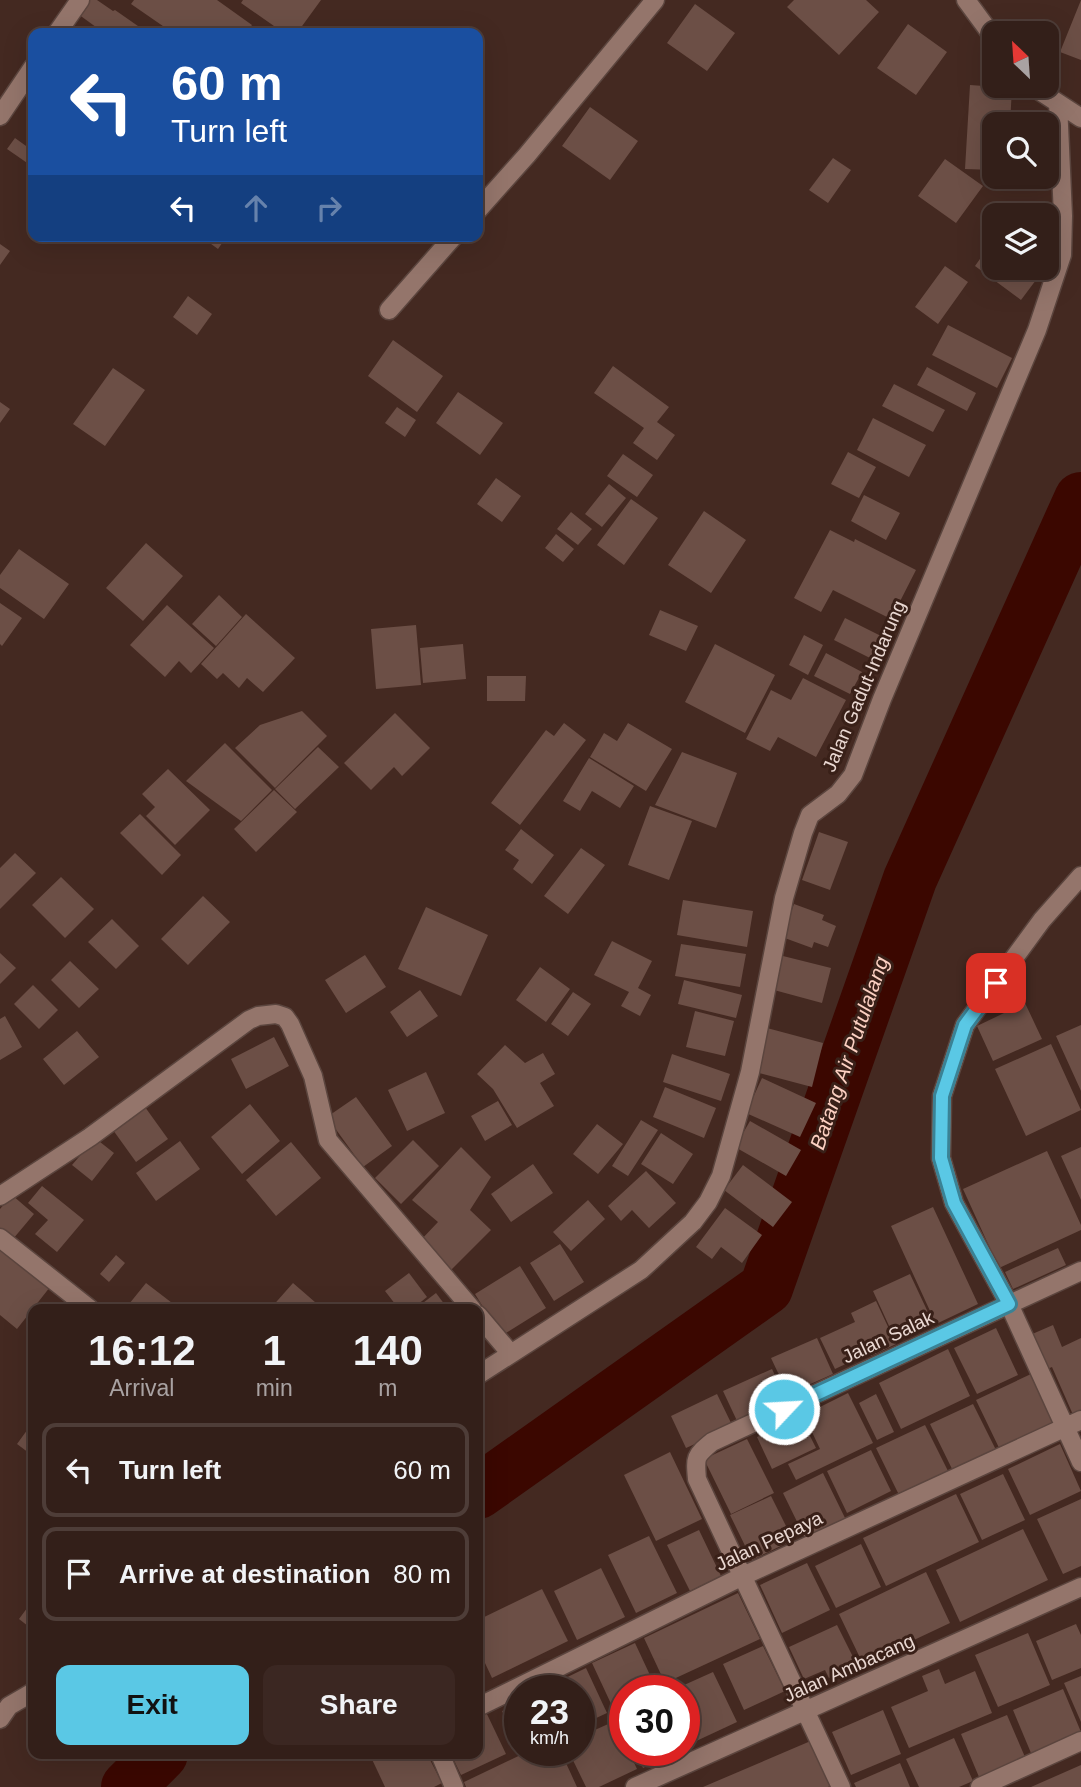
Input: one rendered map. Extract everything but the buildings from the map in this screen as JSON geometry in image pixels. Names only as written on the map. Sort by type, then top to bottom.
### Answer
[{"type":"street","points":[[60,28],[80,0]]},
{"type":"street","points":[[483,204],[655,0]]},
{"type":"street","points":[[967,0],[982,21]]},
{"type":"street","points":[[2,106],[28,73]]},
{"type":"street","points":[[1050,98],[1081,118]]},
{"type":"street","name":"Jalan Gadut-Indarung","points":[[483,1372],[641,1270],[692,1222],[708,1202],[721,1176],[750,1072],[784,898],[803,833],[810,815],[838,794],[853,775],[882,699],[1037,330],[1062,255],[1058,103]]},
{"type":"street","points":[[389,310],[449,242]]},
{"type":"street","points":[[1081,877],[1042,920],[965,1025],[942,1096],[941,1158],[954,1203],[1073,1424],[1081,1462]]},
{"type":"street","points":[[0,1196],[90,1137],[249,1020],[276,1014],[285,1017],[303,1051],[313,1076],[328,1140],[468,1304]]},
{"type":"street","points":[[0,1238],[84,1304]]},
{"type":"street","name":"Jalan Salak","points":[[743,1576],[697,1479],[695,1460],[698,1453],[712,1442],[1081,1271]]},
{"type":"street","points":[[483,1321],[511,1354]]},
{"type":"street","name":"Jalan Pepaya","points":[[483,1705],[743,1576],[1073,1424]]},
{"type":"street","points":[[743,1576],[841,1787]]},
{"type":"street","name":"Jalan Ambacang","points":[[635,1787],[1081,1587]]},
{"type":"street","points":[[0,1719],[9,1706],[28,1695]]},
{"type":"street","points":[[980,1787],[1081,1741]]},
{"type":"street","points":[[442,1759],[454,1787]]},
{"type":"waterway","name":"Batang Air Putulalang","points":[[483,1488],[766,1288],[910,879],[1081,499]]},
{"type":"waterway","name":"Batang Air Putulalang","points":[[128,1787],[156,1759]]},
{"type":"route","points":[[784,1409],[1009,1304],[954,1203],[941,1158],[942,1096],[965,1025],[996,983]]}]
